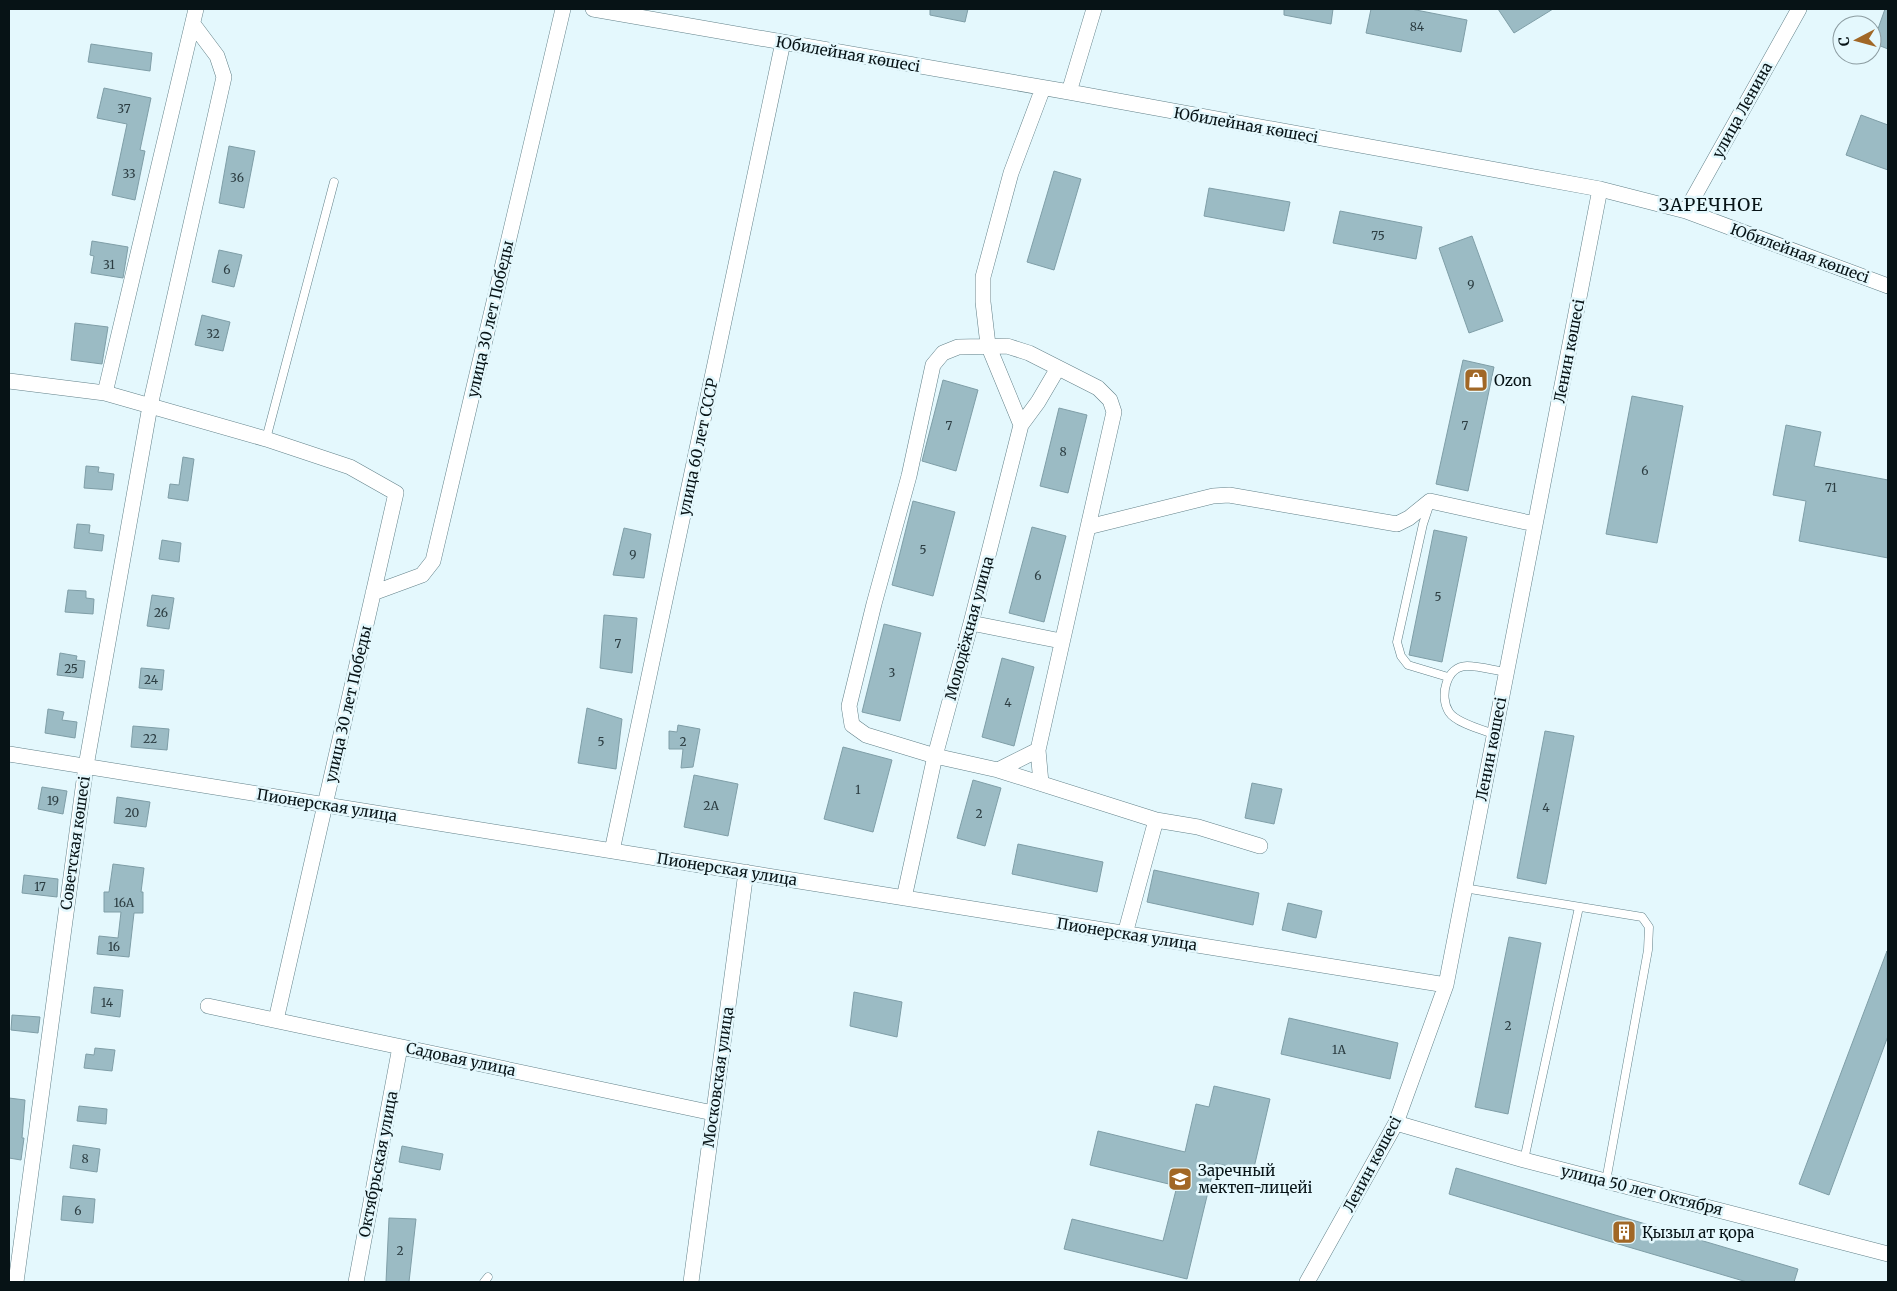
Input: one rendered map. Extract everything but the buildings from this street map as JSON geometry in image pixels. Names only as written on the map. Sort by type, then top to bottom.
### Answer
[{"type":"street","name":"улица 30 лет Победы","points":[[373,593],[422,575],[433,561],[563,9]]},
{"type":"street","name":"Юбилейная көшесі","points":[[593,9],[1069,92],[1600,189],[1686,211],[1888,286]]},
{"type":"street","points":[[1069,92],[1094,9]]},
{"type":"street","name":"улица Ленина","points":[[1686,211],[1799,9]]},
{"type":"street","points":[[105,393],[195,16]]},
{"type":"street","name":"Советская көшесі","points":[[16,1282],[86,766],[150,406],[224,77],[217,56],[195,16]]},
{"type":"street","name":"улица 60 лет СССР","points":[[612,851],[783,42]]},
{"type":"street","points":[[1021,425],[988,345],[983,302],[984,277],[1011,173],[1042,88]]},
{"type":"street","name":"Ленин көшесі","points":[[1306,1282],[1396,1123],[1446,985],[1600,189]]},
{"type":"street","points":[[1041,783],[1038,750],[1114,412],[1110,400],[1098,388],[1028,353],[1007,346],[958,347],[943,354],[933,365],[908,476],[849,706],[852,724],[866,735],[935,756],[998,770],[1156,820],[1198,827],[1260,846]]},
{"type":"street","name":"Молодёжная улица","points":[[904,898],[935,756],[1021,425],[1038,402],[1058,368]]},
{"type":"street","points":[[9,381],[105,393],[266,439]]},
{"type":"street","name":"улица 30 лет Победы","points":[[266,439],[350,467],[396,493],[276,1020]]},
{"type":"street","points":[[1088,527],[1212,496],[1229,495],[1397,524],[1409,518],[1430,502],[1535,524]]},
{"type":"street","points":[[971,623],[1061,641]]},
{"type":"street","points":[[998,770],[1038,750]]},
{"type":"street","name":"Пионерская улица","points":[[9,754],[1446,985]]},
{"type":"street","points":[[1125,934],[1156,820]]},
{"type":"street","name":"Московская улица","points":[[691,1282],[746,872]]},
{"type":"street","name":"Садовая улица","points":[[208,1006],[714,1113]]},
{"type":"street","name":"Октябрьская улица","points":[[356,1282],[400,1046]]},
{"type":"street","name":"улица 50 лет Октября","points":[[1396,1123],[1524,1160],[1888,1254]]},
{"type":"lane","points":[[266,439],[334,182]]},
{"type":"lane","points":[[1430,502],[1423,524],[1397,642],[1401,656],[1408,666],[1448,676]]},
{"type":"lane","points":[[1494,734],[1455,718],[1448,712],[1444,698],[1448,676],[1459,668],[1466,666],[1506,672]]},
{"type":"lane","points":[[1464,888],[1642,917],[1649,927],[1648,950],[1606,1181]]},
{"type":"lane","points":[[1524,1160],[1579,907]]},
{"type":"place","name":"Ozon","points":[[1476,380]]},
{"type":"place","name":"Заречный мектеп-лицейі","points":[[1180,1179]]},
{"type":"place","name":"Қызыл ат қора","points":[[1624,1232]]},
{"type":"district","name":"ЗАРЕЧНОЕ","points":[[1711,204]]}]
